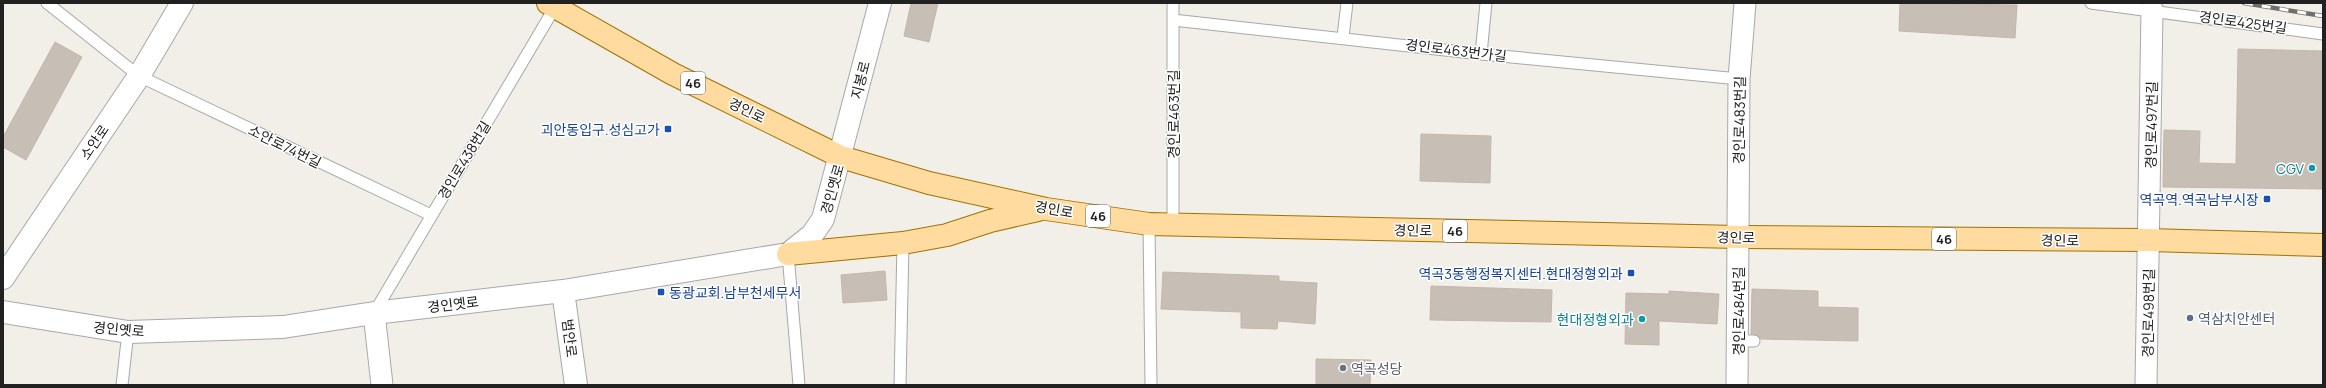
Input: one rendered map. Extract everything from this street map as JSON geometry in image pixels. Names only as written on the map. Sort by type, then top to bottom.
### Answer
[{"type":"main road","name":"경인로","points":[[551,5],[673,74],[841,157],[929,184],[1046,209],[1149,224],[1172,226],[1738,237],[2149,240],[2323,245]]},
{"type":"main road","points":[[788,254],[903,243],[947,234],[990,221],[1046,209]]},
{"type":"street","name":"소안로","points":[[3,278],[138,76],[182,3]]},
{"type":"street","name":"지봉로","points":[[841,157],[880,3]]},
{"type":"street","name":"경인로483번길","points":[[1738,237],[1739,79],[1745,3]]},
{"type":"street","name":"경인로497번길","points":[[2149,240],[2152,9]]},
{"type":"street","name":"경인옛로","points":[[3,312],[128,332],[283,327],[374,313],[564,291],[788,254],[812,235],[823,219],[841,157]]},
{"type":"street","name":"경인로484번길","points":[[1737,385],[1746,341],[1738,237]]},
{"type":"street","name":"경인로498번길","points":[[2146,385],[2149,240]]},
{"type":"street","name":"범안로","points":[[564,291],[576,385]]},
{"type":"street","points":[[374,313],[382,385]]},
{"type":"lane","name":"소안로74번길","points":[[48,3],[138,76],[431,215]]},
{"type":"lane","name":"경인로463번길","points":[[1172,226],[1174,3]]},
{"type":"lane","points":[[1343,37],[1347,3]]},
{"type":"lane","points":[[1481,54],[1486,3]]},
{"type":"lane","name":"경인로425번길","points":[[2091,3],[2152,9],[2323,34]]},
{"type":"lane","name":"경인로438번길","points":[[374,313],[551,5]]},
{"type":"lane","name":"경인로463번가길","points":[[1173,20],[1343,37],[1481,54],[1739,79]]},
{"type":"lane","points":[[1149,224],[1151,385]]},
{"type":"lane","points":[[900,385],[903,243]]},
{"type":"lane","points":[[788,254],[799,385]]},
{"type":"lane","points":[[122,385],[128,332]]},
{"type":"building","points":[[911,3],[938,3],[929,42],[904,36]]},
{"type":"building","points":[[1900,3],[2017,5],[2015,38],[1899,31]]},
{"type":"building","points":[[55,42],[82,57],[26,160],[3,147],[3,137]]},
{"type":"building","points":[[2238,49],[2323,51],[2323,189],[2163,187],[2164,130],[2200,131],[2199,163],[2236,164]]},
{"type":"building","points":[[1421,134],[1491,136],[1490,183],[1420,181]]},
{"type":"building","points":[[885,271],[887,300],[843,303],[841,275]]},
{"type":"building","points":[[1163,272],[1279,276],[1279,281],[1317,283],[1315,324],[1278,321],[1277,329],[1241,328],[1241,312],[1161,309]]},
{"type":"building","points":[[1431,286],[1552,290],[1551,322],[1430,320]]},
{"type":"building","points":[[1752,289],[1818,291],[1818,307],[1858,308],[1858,341],[1761,339],[1757,335],[1751,334]]},
{"type":"building","points":[[1669,291],[1719,294],[1717,324],[1659,321],[1659,345],[1625,344],[1626,293],[1669,294]]},
{"type":"building","name":"역곡성당","points":[[1316,359],[1371,360],[1370,385],[1316,385]]},
{"type":"railway","points":[[2244,3],[2323,16]]},
{"type":"place","name":"괴안동입구.성심고가","points":[[668,129]]},
{"type":"place","name":"CGV","points":[[2312,168]]},
{"type":"place","name":"역곡역.역곡남부시장","points":[[2267,199]]},
{"type":"place","name":"역곡3동행정복지센터.현대정형외과","points":[[1631,273]]},
{"type":"place","name":"동광교회.남부천세무서","points":[[661,292]]},
{"type":"place","name":"역삼치안센터","points":[[2190,318]]},
{"type":"place","name":"현대정형외과","points":[[1642,319]]},
{"type":"place","name":"역곡성당","points":[[1343,368]]}]
